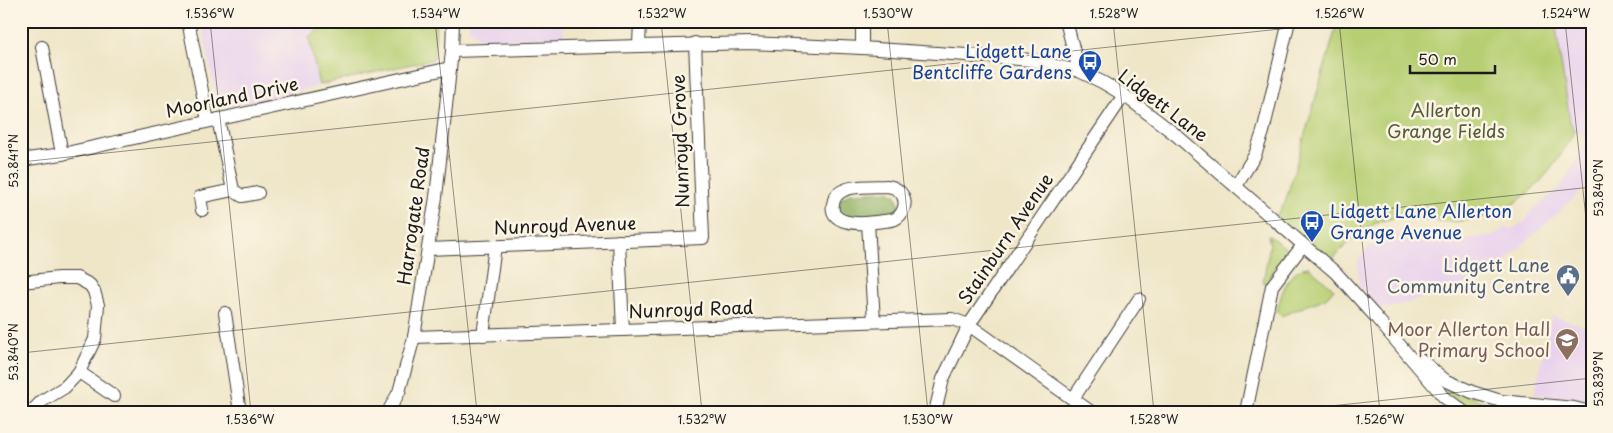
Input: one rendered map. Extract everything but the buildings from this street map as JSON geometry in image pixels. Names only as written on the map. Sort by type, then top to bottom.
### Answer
[{"type":"street","points":[[188,21],[233,190],[242,196],[258,193]]},
{"type":"street","name":"Harrogate Road","points":[[388,412],[399,392],[414,337],[436,197],[452,51],[453,21]]},
{"type":"street","points":[[639,45],[640,21]]},
{"type":"street","points":[[862,21],[862,48]]},
{"type":"street","points":[[1066,21],[1079,72]]},
{"type":"street","points":[[1236,186],[1255,155],[1263,132],[1289,21]]},
{"type":"street","name":"Lidgett Lane","points":[[452,51],[750,42],[1030,60],[1079,72],[1102,82],[1124,96],[1176,135],[1336,273],[1444,397],[1464,412]]},
{"type":"street","name":"Nunroyd Grove","points":[[695,43],[703,238]]},
{"type":"street","points":[[42,48],[62,154]]},
{"type":"street","name":"Moorland Drive","points":[[21,160],[62,154],[450,68]]},
{"type":"street","name":"Stainburn Avenue","points":[[935,412],[943,379],[969,325],[1124,96]]},
{"type":"street","points":[[877,186],[893,187],[898,190],[904,199],[903,210],[900,215],[889,220],[868,223],[858,224],[838,218],[833,202],[838,192],[849,188],[877,186]]},
{"type":"street","points":[[202,210],[200,197],[233,190]]},
{"type":"street","points":[[868,223],[874,321]]},
{"type":"street","name":"Nunroyd Avenue","points":[[428,249],[703,238]]},
{"type":"street","points":[[619,241],[623,330]]},
{"type":"street","points":[[1246,412],[1272,286],[1303,245]]},
{"type":"street","points":[[483,335],[495,246]]},
{"type":"street","points":[[21,282],[77,278],[90,285],[98,305],[95,339],[79,372],[65,386],[42,401],[31,412]]},
{"type":"street","points":[[1073,399],[1139,299]]},
{"type":"street","points":[[225,314],[240,412]]},
{"type":"street","name":"Nunroyd Road","points":[[414,337],[952,318],[969,325],[1091,412]]},
{"type":"street","name":"Lidgett Lane","points":[[1395,339],[1445,380],[1472,392],[1501,401],[1574,408],[1591,412]]},
{"type":"street","points":[[79,372],[114,396]]},
{"type":"shaded area","points":[[201,21],[436,21],[434,59],[229,107],[217,98]]},
{"type":"shaded area","points":[[469,21],[563,21],[564,37],[481,40],[469,28]]},
{"type":"shaded area","points":[[1555,21],[1592,21],[1592,185],[1586,187],[1496,269],[1462,285],[1430,296],[1387,308],[1379,308],[1359,285],[1358,277],[1358,261],[1368,248],[1378,240],[1397,233],[1435,239],[1465,239],[1491,236],[1506,228],[1512,229],[1527,220],[1532,210],[1559,189],[1574,166],[1587,139],[1574,129],[1570,122]]},
{"type":"shaded area","name":"Moor Allerton Hall Primary School","points":[[1552,316],[1592,328],[1592,400],[1534,394]]},
{"type":"green space","points":[[319,21],[436,21],[434,59],[319,85],[309,38],[320,28]]},
{"type":"green space","name":"Allerton Grange Fields","points":[[1338,21],[1555,21],[1570,122],[1575,130],[1564,150],[1537,184],[1522,198],[1504,209],[1485,217],[1463,221],[1439,221],[1402,217],[1387,219],[1357,235],[1327,265],[1274,219],[1285,203]]},
{"type":"green space","points":[[887,191],[895,194],[900,205],[893,215],[853,218],[841,213],[839,207],[840,199],[851,193]]},
{"type":"green space","points":[[1268,235],[1288,250],[1274,268],[1267,283],[1263,282],[1270,245]]},
{"type":"green space","points":[[1309,267],[1334,289],[1326,298],[1281,316],[1277,311],[1287,283],[1296,272],[1302,268]]},
{"type":"green space","points":[[1441,383],[1478,400],[1498,406],[1569,412],[1478,412],[1451,396],[1439,385]]},
{"type":"place","name":"Lidgett Lane Bentcliffe Gardens","points":[[1090,83]]},
{"type":"place","name":"Lidgett Lane Allerton Grange Avenue","points":[[1312,243]]},
{"type":"place","name":"Lidgett Lane Community Centre","points":[[1568,297]]},
{"type":"place","name":"Moor Allerton Hall Primary School","points":[[1567,361]]}]
